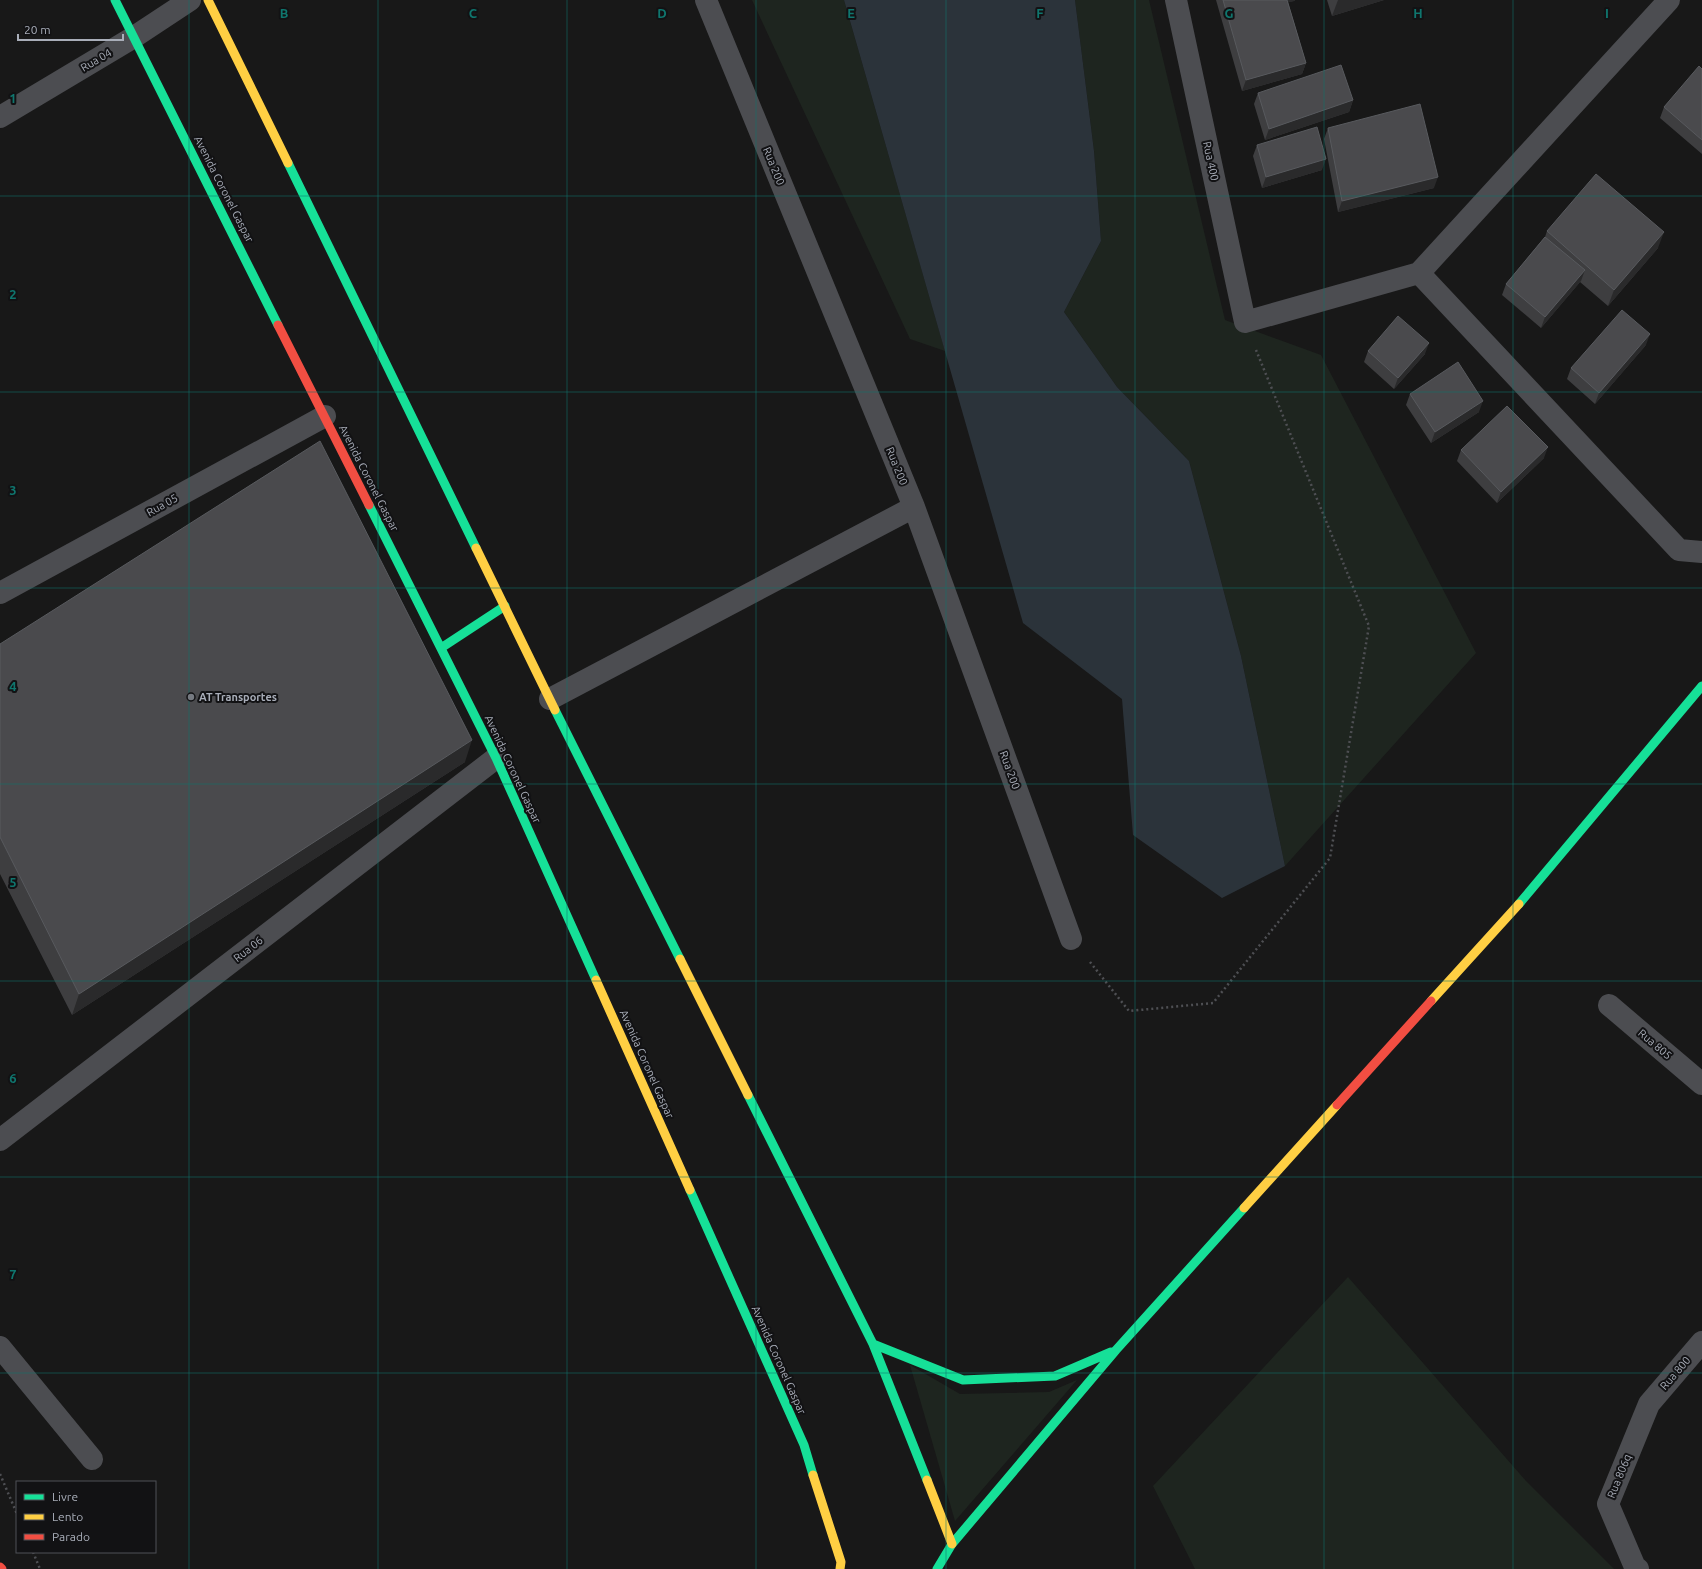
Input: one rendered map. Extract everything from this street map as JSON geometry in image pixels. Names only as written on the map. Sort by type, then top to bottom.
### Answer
[{"type":"street","name":"Avenida Coronel Gaspar","points":[[115,0],[496,758],[804,1445],[842,1567]]},
{"type":"street","name":"Rua 04","points":[[0,117],[134,37],[190,0]]},
{"type":"street","points":[[208,0],[550,700],[873,1344],[952,1544]]},
{"type":"street","name":"Rua 200","points":[[706,0],[914,507],[1072,939]]},
{"type":"street","name":"Rua 400","points":[[1176,0],[1245,322]]},
{"type":"street","points":[[1245,322],[1419,273],[1669,0]]},
{"type":"street","points":[[1419,273],[1679,550],[1702,552]]},
{"type":"street","name":"Rua 05","points":[[0,593],[324,416]]},
{"type":"street","points":[[550,700],[914,507]]},
{"type":"street","points":[[441,648],[505,606]]},
{"type":"street","points":[[937,1569],[952,1544],[1116,1350],[1524,898],[1702,686]]},
{"type":"street","name":"Rua 06","points":[[0,1140],[496,758]]},
{"type":"street","name":"Rua 805","points":[[1608,1005],[1702,1084]]},
{"type":"street","name":"Rua 800","points":[[1649,1404],[1702,1342]]},
{"type":"street","points":[[873,1344],[963,1380],[1055,1376],[1116,1350]]},
{"type":"street","points":[[0,1347],[92,1459]]},
{"type":"street","name":"Rua 806q","points":[[1638,1569],[1635,1567],[1608,1504],[1649,1404]]},
{"type":"path","points":[[1072,939],[1128,1011],[1213,1003],[1330,858],[1369,626],[1245,322]]},
{"type":"path","points":[[0,1474],[16,1512]]},
{"type":"path","points":[[33,1553],[40,1569]]},
{"type":"shaded area","points":[[752,0],[844,0],[945,351],[910,339]]},
{"type":"shaded area","points":[[844,0],[1075,0],[1094,151],[1101,241],[1064,312],[1117,387],[1189,461],[1241,656],[1285,866],[1222,898],[1133,835],[1122,699],[1023,623]]},
{"type":"shaded area","points":[[1075,0],[1149,0],[1225,320],[1321,355],[1476,653],[1285,866],[1241,656],[1189,461],[1117,387],[1064,312],[1101,241],[1094,151]]},
{"type":"shaded area","points":[[1348,1277],[1526,1481],[1614,1569],[1195,1569],[1153,1486]]},
{"type":"shaded area","points":[[910,1365],[960,1394],[1049,1392],[1077,1380],[955,1521]]},
{"type":"building","points":[[1223,0],[1287,0],[1306,63],[1246,80]]},
{"type":"building","points":[[1341,65],[1353,100],[1269,129],[1258,93]]},
{"type":"building","points":[[1699,66],[1702,69],[1702,140],[1664,107]]},
{"type":"building","points":[[1420,104],[1438,177],[1342,201],[1328,128]]},
{"type":"building","points":[[1317,127],[1326,159],[1266,177],[1257,145]]},
{"type":"building","points":[[1596,174],[1664,232],[1614,290],[1547,231]]},
{"type":"building","points":[[1545,237],[1585,270],[1545,317],[1506,284]]},
{"type":"building","points":[[1622,310],[1650,334],[1599,393],[1571,368]]},
{"type":"building","points":[[1398,316],[1429,343],[1398,378],[1368,351]]},
{"type":"building","points":[[1458,362],[1483,401],[1435,432],[1410,394]]},
{"type":"building","points":[[1507,406],[1548,447],[1501,492],[1461,450]]},
{"type":"building","points":[[320,441],[472,740],[79,994],[0,837],[0,644]]},
{"type":"traffic: fast","points":[[115,0],[278,325]]},
{"type":"traffic: fast","points":[[288,163],[476,548]]},
{"type":"traffic: fast","points":[[369,505],[496,758],[596,980]]},
{"type":"traffic: fast","points":[[441,648],[505,606]]},
{"type":"traffic: fast","points":[[1519,904],[1702,686]]},
{"type":"traffic: fast","points":[[555,710],[680,959]]},
{"type":"traffic: fast","points":[[748,1095],[873,1344],[927,1480]]},
{"type":"traffic: fast","points":[[690,1190],[804,1445],[813,1475]]},
{"type":"traffic: fast","points":[[937,1569],[952,1544],[1116,1350],[1244,1208]]},
{"type":"traffic: fast","points":[[873,1344],[963,1380],[1055,1376],[1111,1352]]},
{"type":"traffic: slow","points":[[208,0],[288,163]]},
{"type":"traffic: slow","points":[[476,548],[555,710]]},
{"type":"traffic: slow","points":[[1431,1001],[1519,904]]},
{"type":"traffic: slow","points":[[680,959],[748,1095]]},
{"type":"traffic: slow","points":[[596,980],[690,1190]]},
{"type":"traffic: slow","points":[[1244,1208],[1337,1105]]},
{"type":"traffic: slow","points":[[813,1475],[841,1562],[840,1569]]},
{"type":"traffic: slow","points":[[927,1480],[952,1544]]},
{"type":"traffic: jam","points":[[278,325],[369,505]]},
{"type":"traffic: jam","points":[[1337,1105],[1431,1001]]},
{"type":"place","name":"AT Transportes","points":[[191,697]]}]
